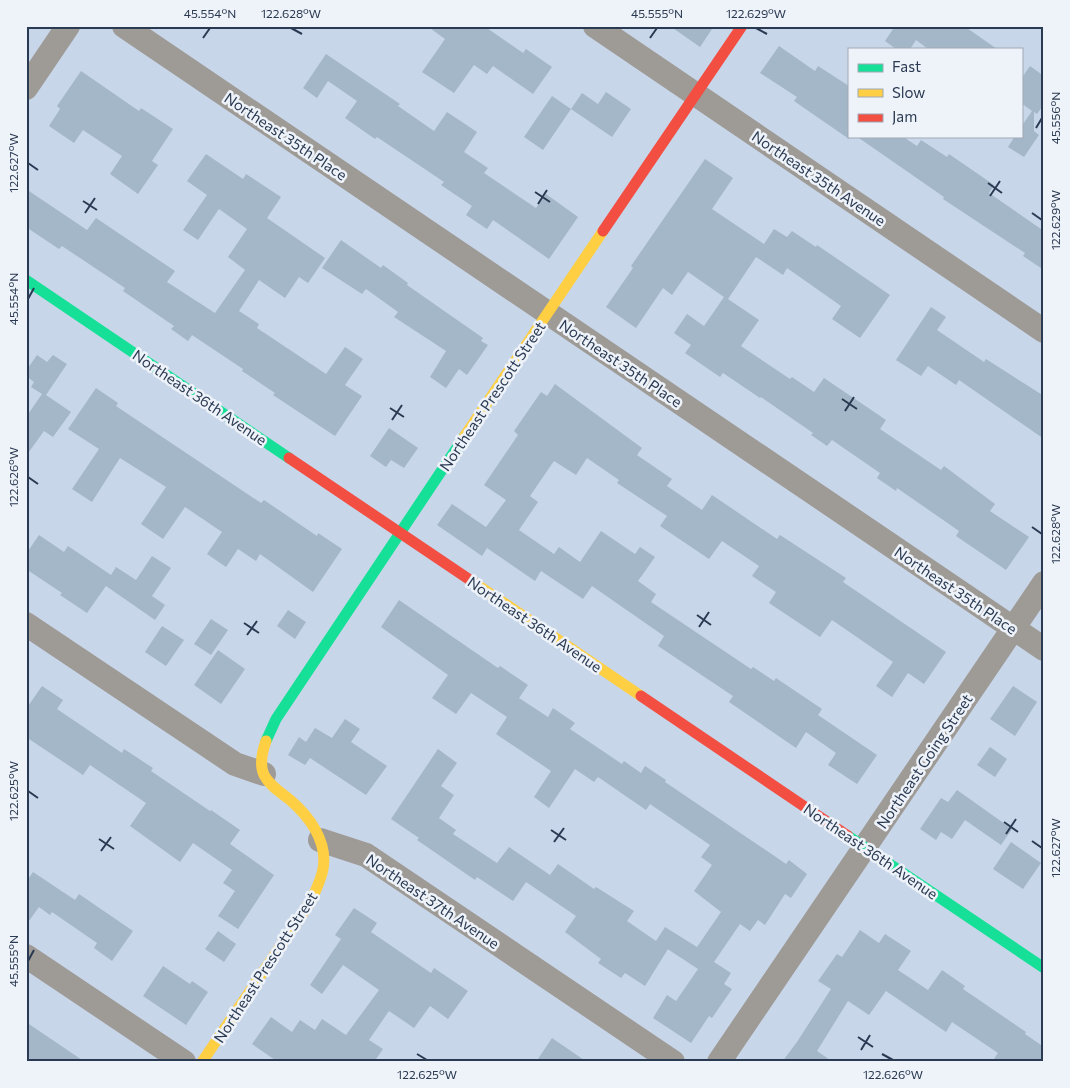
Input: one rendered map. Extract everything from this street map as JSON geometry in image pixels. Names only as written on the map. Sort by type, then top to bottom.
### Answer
[{"type":"street","points":[[26,88],[68,26]]},
{"type":"street","name":"Northeast 35th Place","points":[[124,26],[1044,649]]},
{"type":"street","name":"Northeast 35th Avenue","points":[[595,26],[1044,331]]},
{"type":"street","name":"Northeast Prescott Street","points":[[264,774],[262,757],[266,741],[276,719],[547,313],[742,26]]},
{"type":"street","name":"Northeast 36th Avenue","points":[[26,280],[1044,968]]},
{"type":"street","name":"Northeast Going Street","points":[[719,1062],[1044,583]]},
{"type":"street","points":[[26,624],[235,764],[264,774],[270,783],[302,811],[312,823],[320,840]]},
{"type":"street","name":"Northeast Prescott Street","points":[[202,1062],[311,901],[321,879],[324,865],[320,840]]},
{"type":"street","name":"Northeast 37th Avenue","points":[[320,840],[366,855],[672,1062]]},
{"type":"street","points":[[26,956],[184,1062]]},
{"type":"building","points":[[427,26],[484,26],[523,53],[526,49],[552,67],[533,94],[493,66],[487,74],[474,65],[454,93],[422,72],[445,39]]},
{"type":"building","points":[[670,26],[714,26],[700,47]]},
{"type":"building","points":[[895,26],[964,26],[996,48],[927,48],[916,40],[911,48],[895,48],[885,41]]},
{"type":"building","points":[[779,46],[815,71],[818,66],[848,85],[849,139],[794,101],[797,97],[760,73]]},
{"type":"building","points":[[326,54],[400,104],[398,106],[434,131],[447,112],[477,132],[464,152],[488,168],[484,173],[536,208],[546,194],[578,217],[549,259],[493,220],[487,229],[466,215],[472,206],[441,185],[444,182],[345,118],[357,101],[328,81],[317,98],[303,88]]},
{"type":"building","points":[[1030,66],[1044,76],[1044,104],[1037,114],[1034,112],[1034,131],[1039,135],[1024,157],[1008,147],[1014,138],[1022,138],[1022,126],[1032,111],[1022,104],[1022,78]]},
{"type":"building","points":[[81,71],[139,111],[141,108],[173,129],[152,161],[158,165],[138,194],[110,174],[122,156],[83,130],[74,143],[49,126],[60,109],[57,106]]},
{"type":"building","points":[[606,92],[631,109],[612,137],[571,109],[582,93],[598,104]]},
{"type":"building","points":[[552,96],[571,109],[543,150],[524,137]]},
{"type":"building","points":[[859,138],[905,138],[917,146],[921,140],[947,157],[949,154],[994,185],[989,193],[1041,229],[1044,225],[1044,270],[1023,256],[1025,253],[943,199],[944,197]]},
{"type":"building","points":[[206,154],[243,179],[246,174],[281,197],[267,218],[325,258],[308,283],[299,277],[285,298],[259,280],[239,311],[259,324],[257,328],[326,374],[345,347],[363,359],[345,385],[362,396],[335,436],[273,395],[275,393],[242,371],[243,369],[192,335],[188,341],[171,329],[174,326],[123,291],[125,288],[62,246],[59,249],[26,227],[26,189],[87,230],[96,218],[175,271],[167,282],[215,313],[245,270],[228,257],[247,229],[219,209],[198,240],[183,230],[207,195],[187,181]]},
{"type":"building","points":[[705,159],[733,178],[712,209],[764,244],[774,229],[787,237],[792,231],[816,247],[817,245],[890,295],[860,338],[832,319],[841,306],[787,268],[783,275],[756,257],[728,299],[759,320],[741,346],[790,379],[792,377],[814,392],[824,378],[886,420],[880,429],[941,470],[944,466],[995,504],[990,511],[1029,537],[1006,570],[956,536],[959,531],[897,488],[896,491],[877,478],[880,473],[832,440],[827,446],[811,435],[813,433],[761,397],[723,373],[720,377],[685,353],[691,345],[674,333],[687,314],[704,326],[724,297],[688,272],[672,295],[663,288],[636,328],[606,307],[633,268],[631,266]]},
{"type":"building","points":[[341,240],[381,268],[383,265],[408,283],[407,285],[483,338],[481,341],[488,345],[467,375],[459,369],[446,388],[430,377],[446,351],[394,317],[398,312],[366,289],[362,294],[322,268]]},
{"type":"building","points":[[931,307],[946,317],[937,330],[984,362],[986,359],[1044,396],[1044,439],[959,380],[956,385],[928,366],[921,376],[896,360]]},
{"type":"building","points":[[37,355],[47,362],[53,355],[67,364],[46,395],[71,412],[53,437],[44,431],[26,456],[26,417],[42,394],[31,387],[34,382],[26,376],[26,371]]},
{"type":"building","points":[[555,384],[642,448],[637,455],[672,479],[667,486],[702,510],[712,495],[777,539],[780,535],[846,578],[843,582],[946,652],[924,684],[908,673],[892,697],[876,686],[893,662],[832,620],[820,637],[769,603],[776,592],[752,576],[759,566],[722,541],[709,559],[660,526],[667,516],[617,483],[619,480],[587,458],[576,475],[554,461],[530,496],[538,502],[519,530],[554,554],[559,547],[580,562],[601,531],[635,554],[640,547],[655,557],[638,581],[656,594],[651,602],[751,669],[753,667],[774,681],[776,678],[822,709],[818,715],[877,755],[857,784],[828,765],[836,753],[806,732],[796,748],[729,702],[733,696],[658,646],[664,636],[592,586],[583,599],[541,571],[535,581],[487,548],[482,556],[437,525],[452,504],[486,527],[506,500],[484,485],[518,435],[514,431],[541,392],[547,396]]},
{"type":"building","points":[[96,388],[118,403],[116,406],[261,503],[264,500],[317,536],[318,533],[342,549],[313,592],[260,554],[256,561],[238,549],[226,567],[207,554],[222,532],[185,507],[163,539],[141,524],[166,487],[120,458],[92,502],[72,489],[99,449],[68,429]]},
{"type":"building","points":[[389,428],[418,448],[404,468],[391,460],[386,467],[370,456]]},
{"type":"building","points":[[39,535],[64,552],[68,546],[111,575],[116,567],[136,580],[152,556],[171,568],[152,596],[165,605],[155,620],[106,586],[87,613],[60,595],[62,593],[26,569],[26,554]]},
{"type":"building","points":[[399,600],[498,668],[500,666],[528,685],[519,698],[548,717],[553,708],[575,723],[570,729],[622,764],[624,761],[641,773],[645,766],[666,780],[665,782],[786,864],[789,860],[807,874],[791,898],[785,894],[765,925],[758,920],[750,931],[740,924],[714,962],[731,973],[724,984],[732,989],[712,1018],[709,1016],[691,1043],[653,1018],[667,995],[676,1001],[698,969],[668,949],[645,986],[625,973],[621,978],[598,963],[601,959],[565,932],[576,916],[526,882],[513,901],[477,877],[475,880],[417,840],[419,838],[391,819],[438,749],[457,763],[441,786],[454,795],[439,818],[456,830],[453,834],[497,863],[509,847],[550,875],[558,864],[594,889],[596,887],[634,911],[627,921],[656,941],[665,927],[697,947],[721,912],[694,891],[712,865],[701,857],[710,845],[650,804],[646,810],[598,777],[594,782],[575,769],[549,808],[534,797],[551,771],[496,734],[507,717],[471,693],[456,714],[432,698],[448,675],[381,627]]},
{"type":"building","points":[[288,610],[306,622],[295,639],[277,626]]},
{"type":"building","points":[[211,619],[228,630],[211,655],[194,644]]},
{"type":"building","points":[[162,626],[184,640],[166,666],[145,652]]},
{"type":"building","points":[[218,650],[245,669],[221,704],[194,685]]},
{"type":"building","points":[[42,686],[63,700],[57,709],[122,753],[124,749],[153,768],[151,771],[240,830],[230,844],[274,875],[238,929],[218,916],[235,891],[223,883],[232,870],[193,843],[180,862],[130,826],[146,803],[90,765],[83,775],[26,737],[26,709]]},
{"type":"building","points":[[1013,686],[1037,702],[1015,736],[990,719]]},
{"type":"building","points":[[345,719],[360,729],[351,742],[387,766],[366,795],[310,758],[305,765],[288,755],[299,737],[306,742],[315,728],[332,738]]},
{"type":"building","points":[[990,747],[1007,759],[995,777],[977,765]]},
{"type":"building","points":[[957,790],[1012,829],[1001,845],[965,820],[952,839],[941,832],[936,840],[920,829],[941,798],[948,802]]},
{"type":"building","points":[[1011,842],[1041,863],[1023,889],[993,869]]},
{"type":"building","points":[[33,872],[75,900],[79,894],[133,931],[112,961],[94,948],[97,943],[52,912],[50,915],[39,907],[26,925],[26,882]]},
{"type":"building","points":[[354,908],[377,923],[371,932],[431,973],[434,968],[468,991],[448,1019],[430,1006],[414,1028],[389,1011],[369,1040],[383,1049],[374,1062],[278,1062],[252,1044],[271,1017],[292,1032],[300,1020],[315,1030],[322,1019],[346,1035],[379,990],[343,965],[322,994],[310,985],[341,939],[335,935]]},
{"type":"building","points":[[860,930],[879,943],[885,934],[911,951],[898,970],[928,990],[942,970],[965,986],[963,989],[1026,1032],[1025,1034],[1044,1047],[1044,1062],[992,1062],[998,1053],[952,1022],[946,1032],[886,991],[869,1015],[848,1001],[817,1051],[833,1062],[782,1062],[831,989],[818,981],[837,954],[842,957]]},
{"type":"building","points":[[218,931],[236,944],[224,962],[205,949]]},
{"type":"building","points":[[163,966],[190,984],[192,981],[208,992],[186,1025],[143,996]]},
{"type":"building","points":[[26,1022],[85,1062],[34,1062],[26,1056]]},
{"type":"building","points":[[552,1038],[587,1062],[536,1062]]},
{"type":"traffic: fast","points":[[26,280],[289,458]]},
{"type":"traffic: fast","points":[[266,741],[276,719],[464,437]]},
{"type":"traffic: fast","points":[[848,836],[1044,968]]},
{"type":"traffic: slow","points":[[464,437],[603,231]]},
{"type":"traffic: slow","points":[[473,582],[641,696]]},
{"type":"traffic: slow","points":[[202,1062],[311,901],[323,869],[323,849],[310,821],[264,775],[262,758],[266,741]]},
{"type":"traffic: jam","points":[[603,231],[742,26]]},
{"type":"traffic: jam","points":[[289,458],[473,582]]},
{"type":"traffic: jam","points":[[641,696],[848,836]]}]
